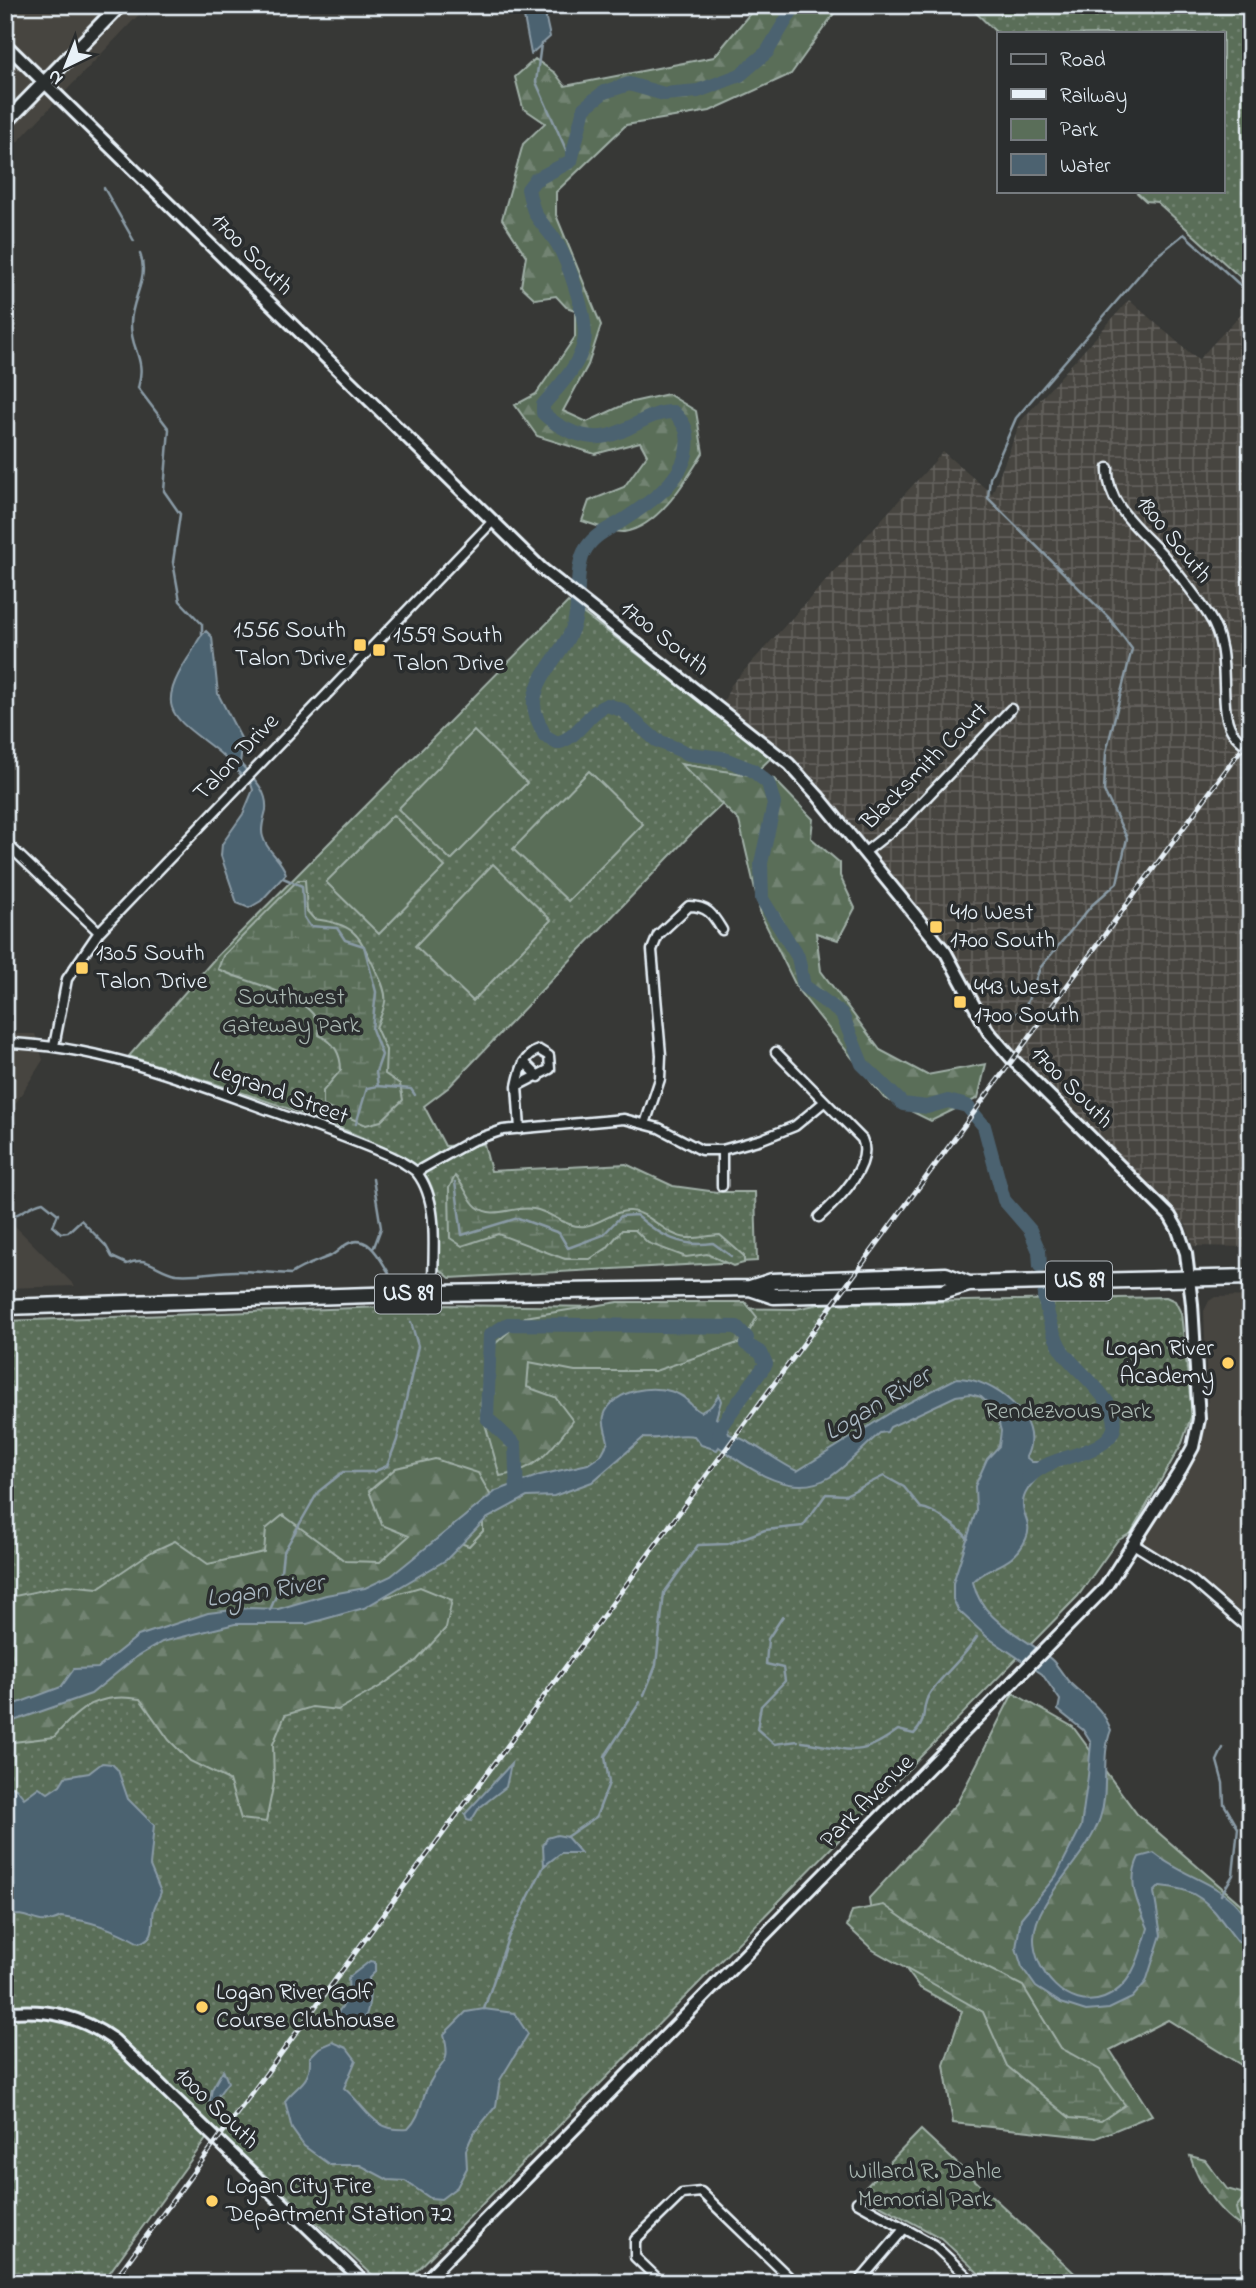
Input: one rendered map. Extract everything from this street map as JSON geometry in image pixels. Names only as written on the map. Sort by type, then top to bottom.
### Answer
[{"type":"highway","name":"US 89","points":[[5,1307],[433,1293],[750,1289],[772,1281],[946,1275],[969,1284],[1251,1277]]},
{"type":"main road","points":[[5,123],[120,5]]},
{"type":"street","name":"1700 South","points":[[5,44],[542,569],[789,764],[865,852],[946,953],[988,1031],[1170,1216],[1186,1253],[1189,1278]]},
{"type":"street","name":"1800 South","points":[[1108,468],[1107,480],[1119,506],[1163,556],[1216,628],[1225,666],[1231,730],[1251,750]]},
{"type":"street","name":"Talon Drive","points":[[54,1046],[67,979],[99,932],[492,522]]},
{"type":"street","name":"Blacksmith Court","points":[[865,852],[903,822],[1011,709]]},
{"type":"street","points":[[5,842],[99,932]]},
{"type":"street","points":[[645,1124],[660,1079],[661,1055],[652,950],[658,935],[689,906],[701,906],[712,914],[722,930]]},
{"type":"street","name":"Legrand Street","points":[[5,1043],[54,1046],[118,1060],[213,1090],[379,1151],[416,1172]]},
{"type":"street","points":[[517,1086],[550,1069],[549,1056],[539,1050],[524,1062],[517,1086],[520,1129]]},
{"type":"street","points":[[776,1052],[862,1139],[866,1148],[865,1159],[834,1204],[819,1217]]},
{"type":"street","points":[[524,1062],[539,1077]]},
{"type":"street","points":[[433,1293],[431,1211],[427,1192],[416,1172],[484,1135],[624,1119],[645,1124],[701,1150],[722,1150],[795,1126],[824,1102]]},
{"type":"street","points":[[722,1150],[722,1186]]},
{"type":"street","name":"Park Avenue","points":[[422,2283],[1048,1649],[1105,1588],[1135,1545],[1187,1458],[1199,1419],[1189,1278]]},
{"type":"street","points":[[1135,1545],[1193,1581],[1251,1631]]},
{"type":"street","name":"1000 South","points":[[5,2013],[44,2011],[68,2015],[96,2027],[138,2062],[365,2283]]},
{"type":"street","points":[[662,2283],[635,2257],[635,2240],[682,2194],[691,2191],[701,2192],[795,2283]]},
{"type":"street","points":[[857,2202],[934,2245],[974,2283]]},
{"type":"street","points":[[858,2283],[904,2229]]},
{"type":"shaded area","points":[[5,5],[148,5],[5,155]]},
{"type":"shaded area","points":[[1129,300],[1198,360],[1251,303],[1251,1043],[1247,1041],[1251,1247],[1193,1246],[1186,1225],[991,1026],[962,966],[802,766],[723,703],[731,685],[943,452],[992,494],[1021,421]]},
{"type":"shaded area","points":[[5,1034],[35,1034],[43,1060],[5,1120]]},
{"type":"shaded area","points":[[5,1216],[75,1286],[5,1288]]},
{"type":"shaded area","points":[[1251,1296],[1251,1625],[1142,1544],[1201,1440],[1208,1416],[1204,1311],[1209,1301],[1215,1297]]},
{"type":"shaded area","points":[[1251,1664],[1251,1801],[1242,1688]]},
{"type":"green space","points":[[757,5],[840,5],[791,74],[710,111],[626,125],[556,192],[556,215],[601,325],[588,365],[563,411],[587,422],[628,403],[668,394],[696,411],[703,453],[670,501],[649,521],[624,532],[608,530],[582,521],[589,501],[624,487],[647,455],[640,442],[595,454],[537,436],[515,405],[536,394],[575,337],[575,310],[566,307],[556,296],[535,299],[521,286],[526,256],[502,219],[523,144],[545,123],[523,108],[515,77],[535,59],[555,73],[565,86],[714,57]]},
{"type":"green space","points":[[968,5],[1251,5],[1251,287],[1157,202],[1146,201],[1136,192],[1224,192],[1224,32],[997,33]]},
{"type":"green space","name":"Southwest Gateway Park","points":[[568,602],[773,756],[692,833],[449,1087],[424,1106],[445,1146],[484,1144],[491,1171],[626,1164],[673,1186],[717,1192],[755,1192],[757,1261],[450,1278],[439,1269],[438,1223],[432,1189],[428,1179],[411,1163],[338,1127],[129,1056],[217,956]]},
{"type":"green space","points":[[474,731],[527,783],[451,860],[398,809]]},
{"type":"green space","points":[[681,764],[774,779],[813,819],[811,838],[840,863],[840,876],[855,908],[838,940],[816,933],[821,971],[880,1050],[927,1075],[986,1064],[978,1098],[931,1121],[884,1098],[798,990],[761,915],[739,821]]},
{"type":"green space","points":[[589,771],[643,824],[568,901],[513,849]]},
{"type":"green space","points":[[393,815],[445,867],[379,934],[326,882]]},
{"type":"green space","points":[[493,864],[551,920],[473,1001],[415,946]]},
{"type":"green space","points":[[298,880],[305,880],[307,911],[314,919],[339,924],[355,934],[383,986],[385,1002],[376,1028],[386,1050],[385,1074],[400,1084],[403,1100],[381,1121],[366,1125],[323,1106],[323,1091],[341,1070],[341,1064],[336,1049],[319,1035],[317,1022],[309,1010],[280,993],[218,969],[223,956]]},
{"type":"green space","points":[[455,1176],[474,1204],[484,1211],[534,1209],[578,1226],[591,1225],[624,1211],[638,1212],[680,1237],[720,1235],[744,1256],[744,1263],[733,1266],[707,1254],[686,1257],[648,1243],[635,1230],[622,1230],[607,1248],[590,1259],[565,1259],[498,1234],[462,1246],[450,1238],[449,1188]]},
{"type":"green space","name":"Rendezvous Park","points":[[1166,1297],[1175,1301],[1181,1313],[1192,1414],[1182,1443],[1131,1533],[1117,1541],[1078,1596],[405,2283],[381,2283],[214,2128],[102,2283],[5,2283],[5,1321],[439,1305],[796,1309],[820,1304]]},
{"type":"green space","points":[[618,1302],[745,1302],[757,1317],[744,1341],[655,1371],[575,1371],[529,1362],[527,1387],[555,1397],[573,1421],[550,1450],[534,1464],[500,1476],[481,1410],[485,1353],[525,1317]]},
{"type":"green space","points":[[435,1459],[478,1473],[491,1496],[483,1509],[483,1531],[469,1546],[446,1538],[401,1571],[386,1597],[420,1587],[452,1600],[446,1628],[417,1660],[381,1686],[338,1710],[312,1707],[285,1715],[273,1744],[274,1782],[266,1822],[241,1819],[229,1780],[190,1761],[169,1740],[140,1699],[126,1697],[102,1700],[82,1710],[54,1737],[5,1743],[5,1598],[67,1585],[98,1588],[151,1552],[175,1541],[208,1564],[264,1552],[266,1529],[283,1515],[345,1561],[380,1562],[409,1536],[382,1525],[369,1491],[396,1468]]},
{"type":"green space","points":[[1013,1693],[1073,1727],[1137,1814],[1251,1913],[1251,2071],[1168,2020],[1110,2050],[1152,2115],[1096,2138],[953,2123],[944,2065],[962,2011],[920,1988],[872,1923],[869,1898],[957,1803]]},
{"type":"green space","points":[[884,1905],[938,1943],[1023,1986],[1061,2048],[1100,2070],[1125,2105],[1101,2121],[1070,2118],[1007,2066],[983,2012],[873,1950],[847,1926],[852,1911]]},
{"type":"green space","name":"Willard R. Dahle Memorial Park","points":[[921,2130],[1085,2283],[989,2283],[941,2238],[859,2194]]},
{"type":"green space","points":[[1190,2156],[1205,2160],[1227,2189],[1251,2196],[1251,2231],[1231,2219],[1213,2200],[1199,2178]]},
{"type":"green space","points":[[1251,2187],[1251,2252],[1244,2243],[1236,2208]]},
{"type":"water","points":[[512,5],[547,5],[546,19],[550,37],[531,54],[524,17]]},
{"type":"water","points":[[206,631],[212,637],[218,694],[243,742],[240,763],[258,784],[266,803],[262,834],[286,874],[261,901],[249,908],[237,903],[221,856],[222,844],[243,814],[253,790],[251,784],[221,754],[180,720],[171,702],[172,690],[178,676]]},
{"type":"water","points":[[957,1378],[986,1385],[1012,1403],[1029,1428],[1030,1442],[1026,1457],[1032,1462],[1040,1462],[1043,1471],[1027,1490],[1024,1499],[1023,1508],[1028,1524],[1026,1539],[1014,1556],[973,1582],[978,1596],[985,1608],[1005,1627],[1052,1660],[1069,1682],[1098,1709],[1111,1730],[1106,1751],[1100,1818],[1084,1848],[1043,1908],[1034,1938],[1039,1963],[1055,1986],[1078,1999],[1091,2001],[1104,1998],[1122,1986],[1134,1969],[1148,1928],[1133,1885],[1135,1867],[1139,1857],[1154,1853],[1230,1898],[1241,1910],[1248,1925],[1251,1944],[1238,1942],[1214,1911],[1198,1897],[1176,1888],[1160,1886],[1154,1892],[1161,1935],[1146,1982],[1132,1998],[1109,2009],[1086,2011],[1061,2003],[1036,1987],[1022,1967],[1016,1948],[1021,1918],[1056,1876],[1081,1827],[1091,1743],[1083,1730],[1058,1710],[1060,1700],[1042,1674],[987,1637],[958,1610],[953,1599],[953,1583],[976,1511],[975,1486],[987,1459],[999,1446],[1001,1431],[995,1410],[981,1397],[970,1394],[956,1396],[890,1427],[830,1477],[801,1485],[772,1479],[719,1447],[717,1450],[701,1445],[694,1436],[643,1438],[592,1482],[554,1496],[527,1497],[486,1519],[446,1560],[364,1608],[307,1624],[235,1624],[162,1642],[135,1658],[91,1694],[5,1724],[5,1708],[61,1687],[74,1669],[98,1668],[138,1636],[208,1613],[249,1608],[278,1609],[326,1595],[365,1588],[391,1576],[496,1491],[540,1475],[588,1464],[601,1455],[608,1442],[604,1416],[616,1399],[637,1390],[671,1391],[701,1412],[711,1406],[719,1395],[721,1401],[716,1418],[726,1425],[729,1434],[747,1441],[797,1471],[898,1408]]},
{"type":"water","points":[[102,1763],[112,1764],[118,1770],[128,1799],[154,1825],[150,1866],[161,1892],[154,1909],[151,1934],[139,1943],[101,1926],[72,1919],[61,1917],[39,1921],[21,1915],[5,1917],[5,1783],[16,1788],[24,1798],[39,1787],[48,1793],[60,1785],[65,1777],[89,1773]]},
{"type":"water","points":[[511,1764],[506,1787],[479,1808],[471,1821],[467,1820],[465,1814]]},
{"type":"water","points":[[557,1835],[567,1837],[581,1853],[561,1853],[544,1866],[543,1846],[547,1838]]},
{"type":"water","points":[[370,1961],[375,1962],[375,1972],[369,1978],[370,1997],[366,2016],[356,2028],[337,2024],[336,2015],[349,1997],[348,1978]]},
{"type":"water","points":[[484,2009],[514,2013],[528,2034],[500,2080],[496,2106],[473,2134],[466,2150],[467,2168],[457,2187],[441,2199],[430,2198],[405,2181],[388,2180],[360,2165],[330,2165],[304,2146],[292,2129],[285,2101],[306,2078],[310,2057],[319,2048],[333,2042],[347,2048],[356,2060],[344,2088],[378,2123],[396,2129],[408,2129],[413,2124],[433,2076],[446,2058],[444,2034],[466,2012]]},
{"type":"water","points":[[223,2070],[228,2082],[208,2109],[212,2089]]},
{"type":"waterway","points":[[795,5],[767,52],[740,75],[698,91],[664,94],[629,84],[604,92],[584,108],[571,161],[535,180],[528,189],[535,213],[555,240],[566,261],[576,290],[585,333],[577,361],[543,405],[543,413],[572,432],[599,437],[616,434],[655,415],[673,412],[684,426],[688,441],[682,464],[670,483],[644,506],[597,536],[584,552],[575,620],[566,641],[541,679],[534,701],[535,710],[545,736],[557,743],[572,736],[594,713],[607,705],[622,710],[656,740],[689,754],[722,758],[752,770],[768,783],[774,804],[761,863],[762,899],[798,957],[804,986],[842,1014],[862,1064],[903,1104],[927,1107],[948,1101],[967,1106],[984,1126],[1004,1200],[1030,1230],[1039,1251],[1040,1266]]},
{"type":"waterway","points":[[541,44],[536,82],[571,161]]},
{"type":"waterway","points":[[104,188],[134,241]]},
{"type":"waterway","points":[[990,1012],[1010,1015],[1024,1011],[1040,968],[1092,905],[1117,883],[1127,838],[1104,791],[1106,752],[1132,649],[1109,618],[988,498],[990,478],[1016,418],[1153,259],[1184,234],[1251,295]]},
{"type":"waterway","points":[[140,254],[142,280],[131,323],[141,369],[138,388],[169,429],[164,491],[180,514],[173,562],[180,601],[202,624],[202,635]]},
{"type":"waterway","points":[[283,878],[302,886],[304,917],[310,926],[337,928],[345,940],[364,946],[376,992],[372,1029],[382,1055],[376,1072],[378,1086],[367,1088],[356,1124]]},
{"type":"waterway","points":[[378,1086],[411,1089],[415,1095]]},
{"type":"waterway","points":[[373,1179],[381,1228],[374,1247]]},
{"type":"waterway","points":[[455,1182],[462,1235],[518,1218],[559,1233],[568,1248],[603,1235],[621,1216],[636,1215],[662,1234],[691,1244],[713,1243],[731,1256]]},
{"type":"waterway","points":[[5,1218],[43,1202],[58,1214],[53,1226],[61,1233],[68,1232],[81,1220],[106,1246],[112,1257],[127,1264],[134,1261],[146,1262],[176,1274],[236,1271],[291,1274],[356,1241],[373,1249],[389,1273]]},
{"type":"waterway","points":[[1028,1478],[1046,1465],[1086,1452],[1104,1442],[1113,1431],[1114,1420],[1102,1395],[1063,1352],[1053,1332],[1044,1296]]},
{"type":"waterway","points":[[270,1610],[279,1589],[283,1553],[318,1492],[343,1472],[373,1472],[387,1466],[397,1440],[418,1346],[411,1322]]},
{"type":"waterway","name":"Logan River","points":[[517,1493],[515,1445],[487,1418],[490,1335],[508,1324],[737,1327],[747,1338],[746,1344],[761,1353],[766,1364],[721,1426],[719,1438]]},
{"type":"waterway","points":[[644,1695],[656,1665],[664,1593],[698,1545],[727,1544],[765,1530],[803,1526],[826,1494],[845,1495],[884,1476],[904,1487],[921,1508],[946,1520],[968,1539]]},
{"type":"waterway","points":[[783,1616],[768,1639],[766,1664],[783,1668],[785,1681],[761,1706],[757,1729],[774,1744],[798,1741]]},
{"type":"waterway","points":[[802,1742],[852,1750],[872,1746],[898,1730],[914,1734],[919,1729],[930,1693],[977,1637]]},
{"type":"waterway","points":[[566,1837],[596,1817],[609,1783],[605,1756],[640,1702]]},
{"type":"waterway","points":[[1221,1895],[1233,1875],[1238,1828],[1224,1804],[1223,1783],[1217,1761],[1223,1748]]},
{"type":"waterway","points":[[484,2009],[508,1938],[545,1864]]},
{"type":"railway","points":[[112,2283],[1251,736]]},
{"type":"place","name":"1556 South Talon Drive","points":[[360,645]]},
{"type":"place","name":"1559 South Talon Drive","points":[[379,650]]},
{"type":"place","name":"410 West 1700 South","points":[[936,927]]},
{"type":"place","name":"1305 South Talon Drive","points":[[82,968]]},
{"type":"place","name":"443 West 1700 South","points":[[960,1002]]},
{"type":"place","name":"Logan River Academy","points":[[1228,1363]]},
{"type":"place","name":"Logan River Golf Course Clubhouse","points":[[202,2007]]},
{"type":"place","name":"Logan City Fire Department Station 72","points":[[212,2201]]}]
